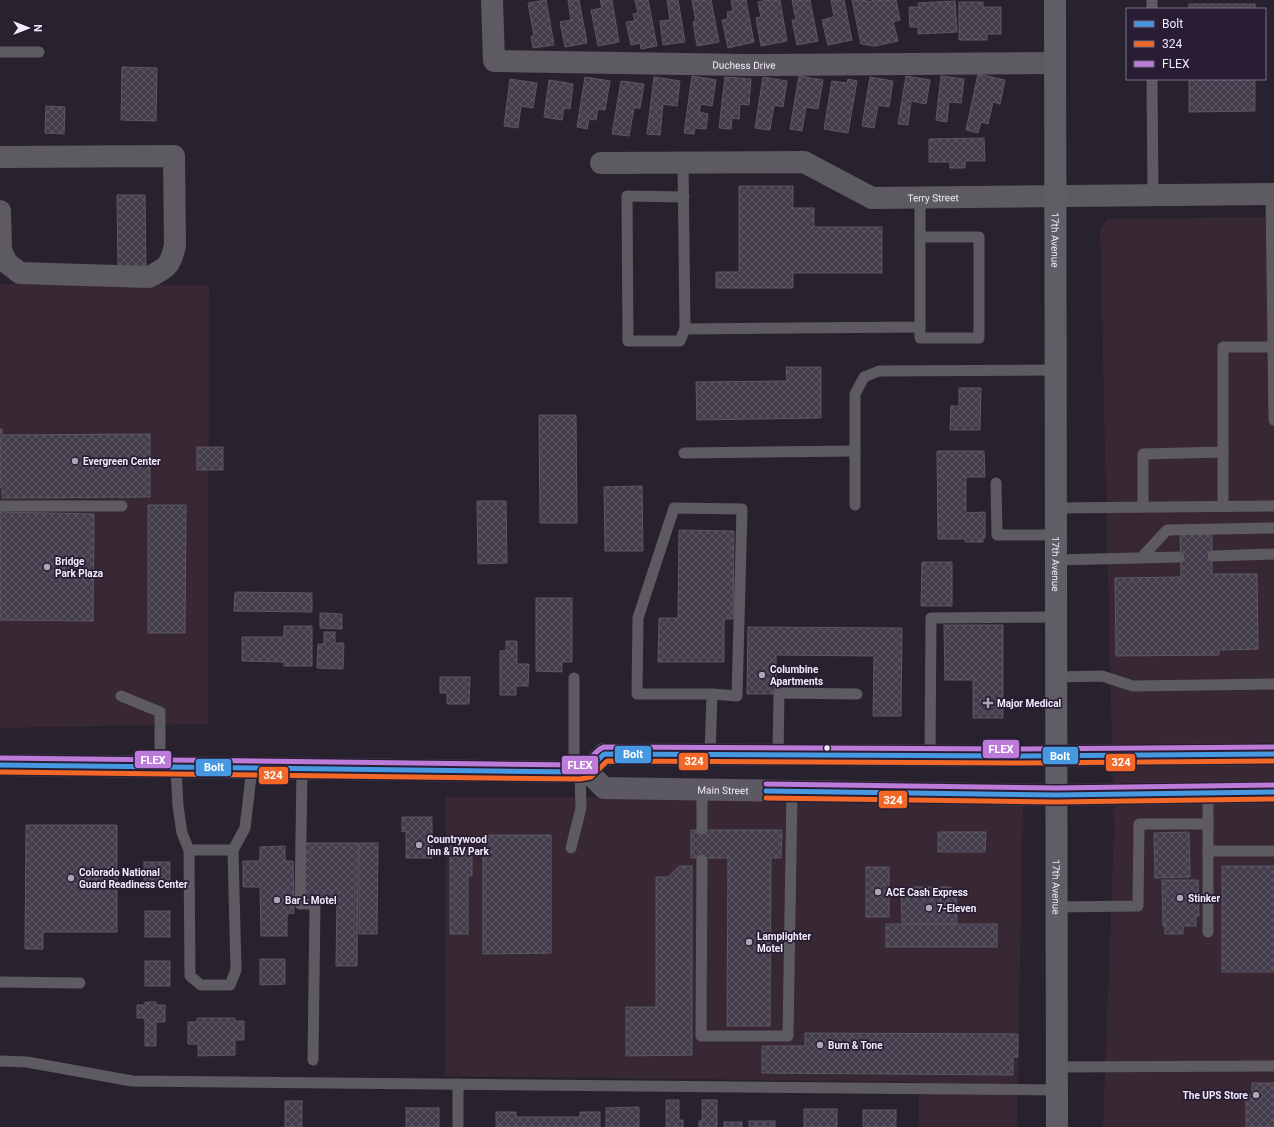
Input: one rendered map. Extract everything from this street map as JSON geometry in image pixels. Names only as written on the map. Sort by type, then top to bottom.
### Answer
[{"type":"highway","points":[[0,765],[580,771],[604,754],[778,756],[1056,756],[1274,754]]},
{"type":"highway","name":"Main Street","points":[[580,771],[604,788],[1056,795],[1274,792]]},
{"type":"main road","name":"17th Avenue","points":[[1055,0],[1055,677],[1057,1127]]},
{"type":"street","name":"Duchess Drive","points":[[492,0],[494,61],[747,65],[1055,63]]},
{"type":"street","points":[[0,157],[174,156],[175,245],[172,257],[164,269],[149,277],[20,274],[7,263],[1,250],[0,211]]},
{"type":"street","name":"Terry Street","points":[[601,163],[804,162],[872,198],[1272,194]]},
{"type":"lane","points":[[0,52],[39,52]]},
{"type":"lane","points":[[1152,80],[1153,195]]},
{"type":"lane","points":[[683,163],[684,196],[685,329],[680,340],[628,340],[626,196],[684,196]]},
{"type":"lane","points":[[1272,194],[1274,420]]},
{"type":"lane","points":[[920,198],[920,237],[920,338],[979,338],[979,237],[920,237]]},
{"type":"lane","points":[[685,329],[920,327]]},
{"type":"lane","points":[[1224,506],[1223,347],[1273,347]]},
{"type":"lane","points":[[855,505],[855,394],[864,377],[879,371],[1055,370]]},
{"type":"lane","points":[[684,453],[855,451]]},
{"type":"lane","points":[[1143,507],[1143,454],[1224,452]]},
{"type":"lane","points":[[996,483],[997,535],[1055,535]]},
{"type":"lane","points":[[0,506],[122,506]]},
{"type":"lane","points":[[1055,508],[1274,506]]},
{"type":"lane","points":[[674,508],[742,509],[737,696],[712,694],[637,694],[638,618],[674,508]]},
{"type":"lane","points":[[1141,558],[1167,530],[1274,528]]},
{"type":"lane","points":[[1213,556],[1274,554]]},
{"type":"lane","points":[[1055,560],[1179,556]]},
{"type":"lane","points":[[930,756],[931,618],[1055,617]]},
{"type":"lane","points":[[1055,677],[1102,676],[1133,686],[1274,684]]},
{"type":"lane","points":[[571,848],[581,808],[574,678]]},
{"type":"lane","points":[[778,756],[779,693],[857,694]]},
{"type":"lane","points":[[710,755],[712,694]]},
{"type":"lane","points":[[121,696],[160,712],[168,767],[178,806],[182,833],[189,850],[190,976],[201,985],[230,985],[236,970],[233,850],[245,828],[252,768]]},
{"type":"lane","points":[[302,769],[300,904],[315,904],[313,1060]]},
{"type":"lane","points":[[702,790],[702,829]]},
{"type":"lane","points":[[702,860],[701,1036],[788,1036],[792,791]]},
{"type":"lane","points":[[1208,793],[1208,932]]},
{"type":"lane","points":[[1056,907],[1138,906],[1139,824],[1208,824]]},
{"type":"lane","points":[[189,850],[233,850]]},
{"type":"lane","points":[[1208,851],[1274,851]]},
{"type":"lane","points":[[0,982],[80,983]]},
{"type":"lane","points":[[0,1061],[27,1062],[132,1081],[1057,1090]]},
{"type":"lane","points":[[1056,1067],[1274,1066]]},
{"type":"lane","points":[[458,1084],[458,1127]]},
{"type":"shaded area","points":[[1274,217],[1274,1127],[1103,1127],[1114,832],[1100,229],[1108,219]]},
{"type":"shaded area","points":[[0,284],[209,285],[208,724],[0,728]]},
{"type":"shaded area","points":[[446,797],[1023,798],[1017,1127],[919,1127],[919,1082],[445,1076]]},
{"type":"building","points":[[546,0],[554,45],[533,48],[531,36],[534,36],[528,3]]},
{"type":"building","points":[[568,0],[579,0],[587,43],[565,47],[560,22],[571,20]]},
{"type":"building","points":[[600,0],[612,0],[619,42],[598,46],[591,10],[602,8]]},
{"type":"building","points":[[635,0],[648,0],[657,46],[641,49],[640,43],[631,45],[626,22],[635,21],[633,14],[638,13]]},
{"type":"building","points":[[667,0],[678,0],[685,42],[663,45],[660,21],[670,20]]},
{"type":"building","points":[[692,0],[711,0],[719,42],[697,46],[693,22],[696,21]]},
{"type":"building","points":[[731,0],[746,0],[754,42],[728,48],[722,20],[728,19],[727,12],[733,11]]},
{"type":"building","points":[[766,0],[780,0],[787,41],[761,46],[756,18],[761,17],[758,2]]},
{"type":"building","points":[[792,0],[810,0],[818,41],[797,45],[792,20],[796,20]]},
{"type":"building","points":[[831,0],[844,0],[852,40],[828,45],[822,20],[834,17]]},
{"type":"building","points":[[852,0],[867,0],[867,2],[875,0],[896,0],[900,20],[893,22],[898,41],[875,46],[861,44]]},
{"type":"building","points":[[955,1],[957,32],[918,34],[918,27],[910,27],[909,7],[919,7],[918,3]]},
{"type":"building","points":[[959,2],[983,2],[983,7],[1001,7],[1001,34],[987,34],[987,40],[959,40]]},
{"type":"building","points":[[1189,4],[1255,4],[1255,8],[1189,8]]},
{"type":"building","points":[[122,67],[157,68],[156,121],[121,120]]},
{"type":"building","points":[[978,74],[1005,80],[1000,104],[993,102],[988,124],[981,122],[978,133],[966,130]]},
{"type":"building","points":[[692,76],[716,80],[712,106],[701,104],[699,112],[708,114],[706,129],[695,128],[694,134],[684,133]]},
{"type":"building","points":[[799,76],[823,80],[818,109],[806,107],[802,131],[790,129]]},
{"type":"building","points":[[906,76],[930,80],[926,104],[911,101],[908,125],[898,124]]},
{"type":"building","points":[[941,76],[964,79],[961,103],[949,102],[947,122],[936,120]]},
{"type":"building","points":[[585,77],[610,81],[605,110],[598,109],[596,120],[589,119],[587,129],[577,127]]},
{"type":"building","points":[[654,77],[680,81],[677,106],[663,104],[660,135],[647,134]]},
{"type":"building","points":[[725,77],[751,79],[749,105],[740,104],[739,119],[732,118],[731,129],[719,128]]},
{"type":"building","points":[[763,77],[787,81],[783,107],[774,105],[770,130],[755,128]]},
{"type":"building","points":[[870,77],[893,81],[889,107],[878,105],[874,128],[862,126]]},
{"type":"building","points":[[510,79],[537,83],[533,108],[521,106],[518,128],[504,126]]},
{"type":"building","points":[[848,79],[857,81],[848,133],[824,129],[832,81],[847,83]]},
{"type":"building","points":[[549,80],[573,84],[570,109],[564,108],[562,120],[544,117]]},
{"type":"building","points":[[1189,80],[1255,80],[1255,111],[1189,112]]},
{"type":"building","points":[[621,81],[644,84],[640,108],[634,108],[629,136],[612,134]]},
{"type":"building","points":[[46,106],[65,107],[64,134],[45,133]]},
{"type":"building","points":[[984,138],[985,161],[965,161],[965,168],[950,168],[950,162],[929,162],[929,139]]},
{"type":"building","points":[[739,186],[793,186],[793,208],[814,208],[814,227],[882,227],[882,273],[793,273],[793,288],[716,288],[716,272],[739,272]]},
{"type":"building","points":[[117,195],[145,195],[146,269],[118,269]]},
{"type":"building","points":[[786,367],[821,367],[821,418],[697,420],[696,382],[787,381]]},
{"type":"building","points":[[959,388],[981,388],[980,430],[950,430],[951,406],[959,406]]},
{"type":"building","points":[[539,415],[576,415],[577,523],[540,523]]},
{"type":"building","name":"Evergreen Center","points":[[0,429],[2,429],[2,435],[150,434],[150,497],[2,498],[2,487],[0,487]]},
{"type":"building","points":[[197,447],[223,447],[223,470],[197,470]]},
{"type":"building","points":[[937,451],[984,451],[985,477],[966,477],[966,513],[985,512],[985,538],[983,538],[983,542],[965,542],[965,539],[938,539]]},
{"type":"building","points":[[642,486],[643,551],[605,551],[604,487]]},
{"type":"building","points":[[477,501],[506,501],[507,563],[478,564]]},
{"type":"building","points":[[148,505],[186,505],[185,633],[148,633]]},
{"type":"building","name":"Bridge Park Plaza","points":[[0,512],[94,514],[93,621],[0,620]]},
{"type":"building","points":[[679,530],[734,531],[733,619],[724,619],[724,662],[658,662],[659,618],[678,618]]},
{"type":"building","points":[[1180,533],[1212,533],[1212,574],[1257,574],[1258,649],[1219,650],[1219,655],[1116,656],[1115,578],[1181,577]]},
{"type":"building","points":[[922,562],[952,562],[952,606],[921,606]]},
{"type":"building","points":[[235,592],[312,593],[312,612],[234,611]]},
{"type":"building","points":[[536,598],[572,598],[572,662],[562,662],[562,672],[536,671]]},
{"type":"building","points":[[320,613],[342,614],[342,629],[320,628]]},
{"type":"building","points":[[944,625],[1003,625],[1003,718],[973,718],[973,680],[945,680]]},
{"type":"building","points":[[284,626],[312,626],[312,666],[284,666],[284,662],[242,661],[242,637],[284,637]]},
{"type":"building","name":"Columbine Apartments","points":[[748,627],[902,628],[901,716],[873,716],[874,656],[776,655],[776,694],[747,694]]},
{"type":"building","points":[[324,632],[335,632],[335,643],[344,643],[343,669],[317,668],[318,644],[324,644]]},
{"type":"building","points":[[506,641],[517,641],[517,664],[529,664],[528,686],[516,686],[516,695],[500,695],[500,651],[506,651]]},
{"type":"building","points":[[440,677],[470,677],[469,704],[447,704],[447,693],[440,693]]},
{"type":"building","name":"Countrywood Inn & RV Park","points":[[402,817],[432,817],[432,858],[406,858],[406,831],[402,832]]},
{"type":"building","name":"Colorado National Guard Readiness Center","points":[[26,825],[117,825],[117,932],[43,932],[43,949],[25,949]]},
{"type":"building","name":"Lamplighter Motel","points":[[691,830],[782,830],[781,858],[771,858],[770,1026],[727,1026],[728,858],[691,858]]},
{"type":"building","points":[[938,832],[986,832],[985,852],[938,852]]},
{"type":"building","points":[[1189,832],[1190,877],[1155,878],[1154,833]]},
{"type":"building","points":[[483,835],[551,835],[551,953],[483,954]]},
{"type":"building","points":[[305,843],[358,843],[357,966],[336,966],[337,897],[305,896]]},
{"type":"building","points":[[359,843],[378,843],[377,934],[359,934]]},
{"type":"building","name":"Bar L Motel","points":[[285,846],[285,861],[293,861],[294,913],[287,914],[287,936],[261,936],[260,887],[243,887],[243,861],[260,861],[260,847]]},
{"type":"building","points":[[450,846],[468,846],[468,856],[472,856],[472,876],[468,876],[468,934],[450,934]]},
{"type":"building","points":[[144,862],[170,862],[170,887],[144,887]]},
{"type":"building","points":[[679,866],[692,866],[692,1055],[626,1056],[626,1007],[656,1007],[656,877],[668,877]]},
{"type":"building","points":[[1222,866],[1274,866],[1274,972],[1222,972]]},
{"type":"building","name":"ACE Cash Express","points":[[866,867],[889,867],[889,917],[866,917]]},
{"type":"building","name":"Stinker","points":[[1162,880],[1198,880],[1199,916],[1196,916],[1196,926],[1183,926],[1183,934],[1165,934],[1165,926],[1163,926]]},
{"type":"building","name":"7-Eleven","points":[[909,887],[951,887],[951,892],[956,892],[957,924],[902,924],[901,892],[909,892]]},
{"type":"building","points":[[145,911],[170,911],[170,937],[145,937]]},
{"type":"building","points":[[886,924],[997,924],[997,947],[886,947]]},
{"type":"building","points":[[260,959],[285,959],[285,984],[260,985]]},
{"type":"building","points":[[145,961],[170,961],[170,986],[145,986]]},
{"type":"building","points":[[145,1002],[156,1002],[156,1005],[165,1005],[165,1022],[156,1022],[156,1046],[145,1046],[145,1018],[137,1018],[137,1005],[145,1005]]},
{"type":"building","points":[[197,1018],[235,1018],[235,1021],[244,1021],[244,1040],[235,1040],[235,1055],[198,1056],[198,1044],[188,1044],[188,1022],[197,1022]]},
{"type":"building","points":[[805,1033],[1018,1034],[1018,1057],[1013,1057],[1013,1075],[762,1073],[762,1046],[805,1046]]},
{"type":"building","points":[[1252,1083],[1274,1083],[1274,1127],[1246,1127],[1246,1095],[1252,1095]]},
{"type":"building","points":[[666,1100],[679,1100],[679,1120],[683,1120],[683,1127],[666,1127]]},
{"type":"building","points":[[702,1100],[717,1100],[717,1127],[699,1127],[699,1121],[702,1121]]},
{"type":"building","points":[[285,1101],[302,1101],[302,1127],[285,1127]]},
{"type":"building","points":[[639,1107],[639,1127],[606,1127],[606,1108]]},
{"type":"building","points":[[406,1108],[439,1108],[439,1127],[406,1127]]},
{"type":"building","points":[[804,1109],[837,1109],[837,1127],[804,1127]]},
{"type":"building","points":[[863,1110],[896,1110],[896,1127],[863,1127]]},
{"type":"building","points":[[496,1112],[516,1112],[516,1117],[580,1117],[580,1112],[600,1112],[600,1127],[496,1127]]},
{"type":"building","points":[[749,1121],[775,1121],[775,1127],[749,1127]]},
{"type":"building","points":[[724,1122],[742,1122],[742,1127],[724,1127]]},
{"type":"transit line","name":"FLEX","points":[[0,758],[580,765],[587,762],[597,751],[604,747],[1021,749],[1274,747]]},
{"type":"transit line","name":"Bolt","points":[[0,765],[580,772],[587,771],[604,754],[1021,756],[1274,754]]},
{"type":"transit line","name":"324","points":[[0,772],[580,779],[591,777],[607,761],[1021,763],[1274,761]]},
{"type":"transit line","name":"FLEX","points":[[766,784],[1056,788],[1274,785]]},
{"type":"transit line","name":"Bolt","points":[[766,791],[1056,795],[1274,792]]},
{"type":"transit line","name":"324","points":[[766,798],[1056,802],[1274,799]]},
{"type":"place","name":"Evergreen Center","points":[[75,461]]},
{"type":"place","name":"Bridge Park Plaza","points":[[47,567]]},
{"type":"place","name":"Columbine Apartments","points":[[762,675]]},
{"type":"place","name":"Major Medical","points":[[988,703]]},
{"type":"place","name":"Countrywood Inn & RV Park","points":[[419,845]]},
{"type":"place","name":"Colorado National Guard Readiness Center","points":[[71,878]]},
{"type":"place","name":"ACE Cash Express","points":[[878,892]]},
{"type":"place","name":"Stinker","points":[[1180,898]]},
{"type":"place","name":"Bar L Motel","points":[[277,900]]},
{"type":"place","name":"7-Eleven","points":[[929,908]]},
{"type":"place","name":"Lamplighter Motel","points":[[749,942]]},
{"type":"place","name":"Burn & Tone","points":[[820,1045]]},
{"type":"place","name":"The UPS Store","points":[[1256,1095]]}]
